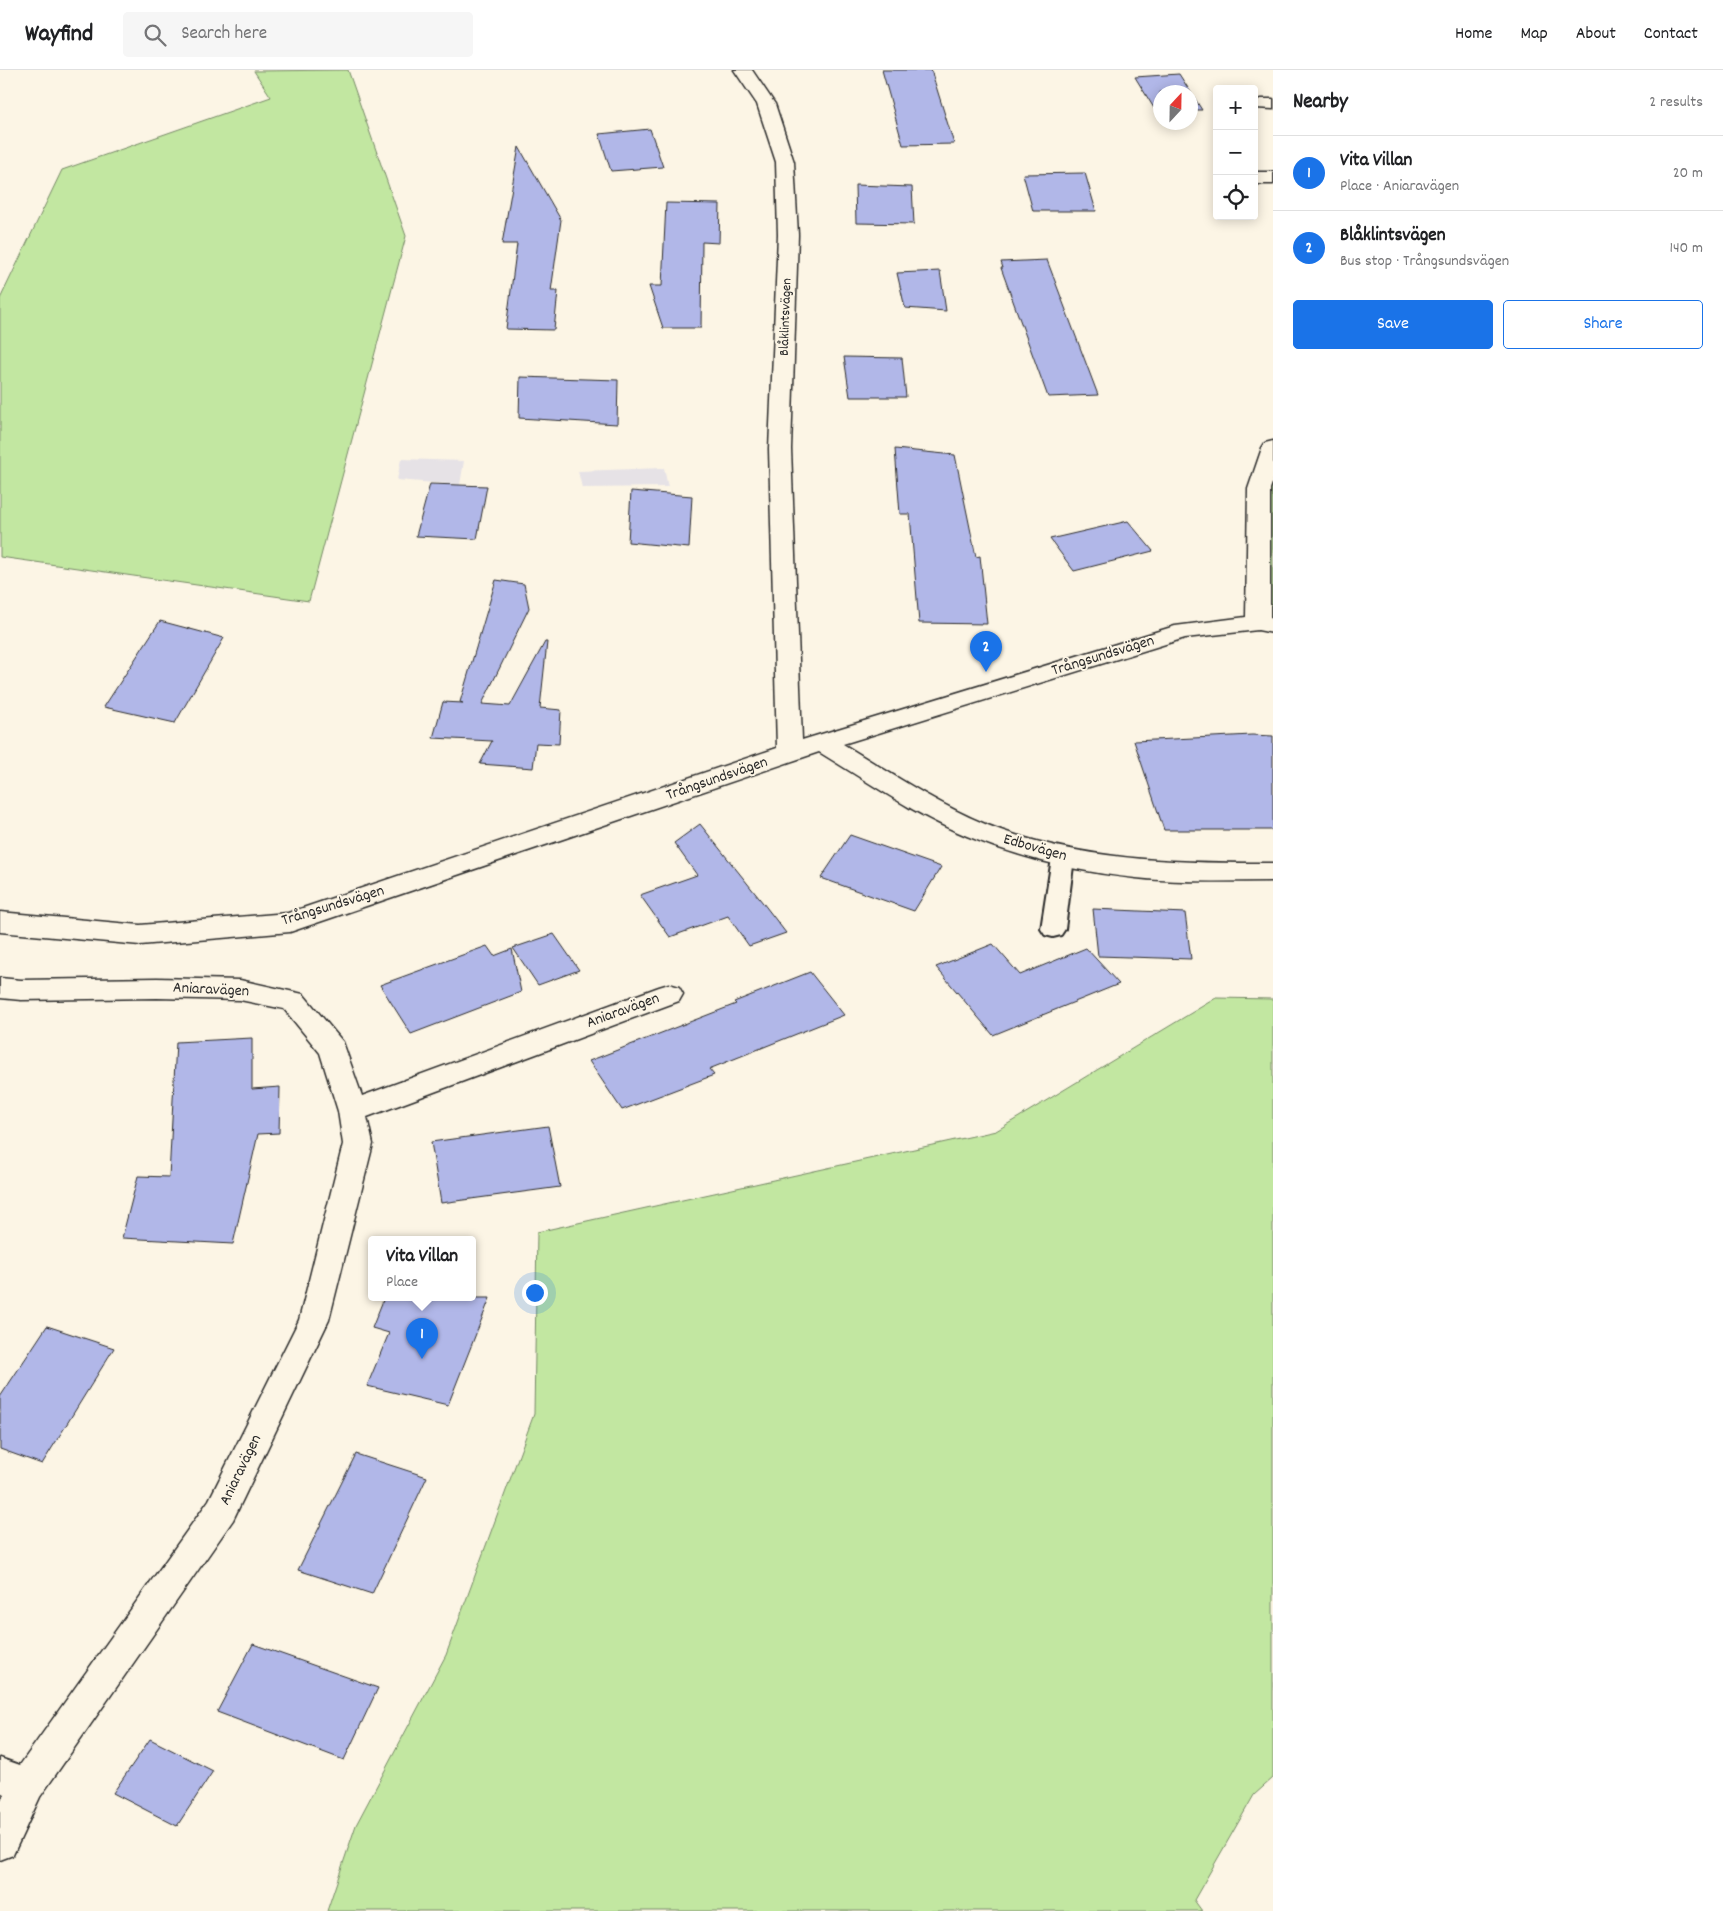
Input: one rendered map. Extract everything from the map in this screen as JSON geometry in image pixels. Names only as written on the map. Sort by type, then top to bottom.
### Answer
[{"type":"street","name":"Blåklintsvägen","points":[[743,70],[766,104],[785,162],[788,244],[780,448],[790,754]]},
{"type":"street","points":[[1258,178],[1273,178]]},
{"type":"street","name":"Trångsundsvägen","points":[[0,922],[140,935],[290,922],[821,742],[1183,631],[1266,625],[1259,489],[1273,448]]},
{"type":"street","name":"Edbovägen","points":[[821,742],[920,802],[976,830],[1063,858],[1137,869],[1197,872],[1273,872]]},
{"type":"street","name":"Aniaravägen","points":[[0,988],[21,990],[158,988],[240,990],[293,1001],[333,1049],[352,1111],[358,1144],[314,1320],[221,1510],[13,1780],[0,1842]]},
{"type":"street","name":"Aniaravägen","points":[[352,1111],[669,994]]},
{"type":"lane","points":[[1053,929],[1063,858]]},
{"type":"shaded area","points":[[401,459],[464,461],[460,485],[397,480]]},
{"type":"shaded area","points":[[664,468],[668,487],[582,488],[578,471]]},
{"type":"green space","points":[[348,70],[406,236],[309,601],[0,557],[0,299],[62,170],[271,97],[254,71]]},
{"type":"green space","points":[[1273,448],[1273,626],[1258,623]]},
{"type":"green space","points":[[1216,998],[1273,999],[1273,1778],[1254,1795],[1194,1900],[1202,1911],[327,1911],[356,1825],[446,1655],[534,1414],[537,1232],[996,1131]]},
{"type":"building","points":[[882,70],[931,70],[954,144],[903,145]]},
{"type":"building","points":[[1179,74],[1186,85],[1153,85],[1153,106],[1135,77]]},
{"type":"building","points":[[650,129],[663,167],[611,171],[599,134]]},
{"type":"building","points":[[519,147],[561,220],[551,291],[558,291],[554,330],[506,329],[517,244],[502,244]]},
{"type":"building","points":[[1085,173],[1096,211],[1033,211],[1023,174]]},
{"type":"building","points":[[855,185],[912,187],[914,224],[856,223]]},
{"type":"building","points":[[666,203],[720,204],[719,243],[702,242],[701,328],[663,328],[649,286],[662,286]]},
{"type":"building","points":[[1047,260],[1098,395],[1048,397],[1001,268],[1003,268],[1001,262]]},
{"type":"building","points":[[940,271],[946,311],[905,308],[897,273]]},
{"type":"building","points":[[844,357],[902,358],[906,397],[850,397]]},
{"type":"building","points":[[520,377],[618,380],[617,424],[519,418]]},
{"type":"building","points":[[895,449],[955,455],[976,557],[980,556],[987,624],[919,623],[910,514],[900,514]]},
{"type":"building","points":[[430,484],[487,486],[477,539],[416,536]]},
{"type":"building","points":[[631,491],[692,496],[689,548],[628,542]]},
{"type":"building","points":[[1128,521],[1153,551],[1074,571],[1050,539]]},
{"type":"building","points":[[496,580],[524,584],[529,608],[482,704],[510,706],[545,642],[547,642],[540,708],[561,710],[559,744],[536,743],[533,768],[480,764],[492,741],[433,738],[443,702],[463,703],[460,702]]},
{"type":"building","points":[[160,621],[224,638],[175,723],[104,707]]},
{"type":"building","points":[[1252,735],[1273,736],[1273,830],[1164,830],[1134,741]]},
{"type":"building","points":[[700,824],[786,933],[749,946],[728,916],[670,937],[640,895],[697,875],[674,843]]},
{"type":"building","points":[[850,835],[941,867],[914,911],[821,878]]},
{"type":"building","points":[[1093,909],[1185,913],[1191,959],[1098,956]]},
{"type":"building","points":[[554,934],[579,970],[538,985],[513,948]]},
{"type":"building","points":[[993,944],[1020,975],[1086,948],[1119,984],[993,1035],[936,967]]},
{"type":"building","points":[[487,946],[494,956],[512,949],[521,992],[411,1034],[380,985]]},
{"type":"building","points":[[810,972],[844,1015],[709,1069],[714,1075],[622,1110],[589,1061],[736,1004],[734,1002]]},
{"type":"building","points":[[252,1038],[252,1089],[280,1087],[279,1133],[258,1134],[233,1244],[122,1238],[138,1176],[169,1177],[176,1042]]},
{"type":"building","points":[[548,1126],[560,1187],[441,1203],[431,1142]]},
{"type":"building","points":[[476,1298],[490,1298],[448,1405],[367,1386],[389,1333],[372,1328],[383,1301],[476,1301]]},
{"type":"building","points":[[47,1326],[114,1348],[42,1464],[0,1449],[0,1397]]},
{"type":"building","points":[[356,1454],[427,1477],[372,1594],[298,1570]]},
{"type":"building","points":[[253,1644],[378,1688],[344,1760],[217,1712]]},
{"type":"building","points":[[150,1739],[213,1771],[177,1826],[113,1793]]},
{"type":"place","name":"Blåklintsvägen","points":[[986,672]]},
{"type":"place","name":"Vita Villan","points":[[422,1359]]}]
